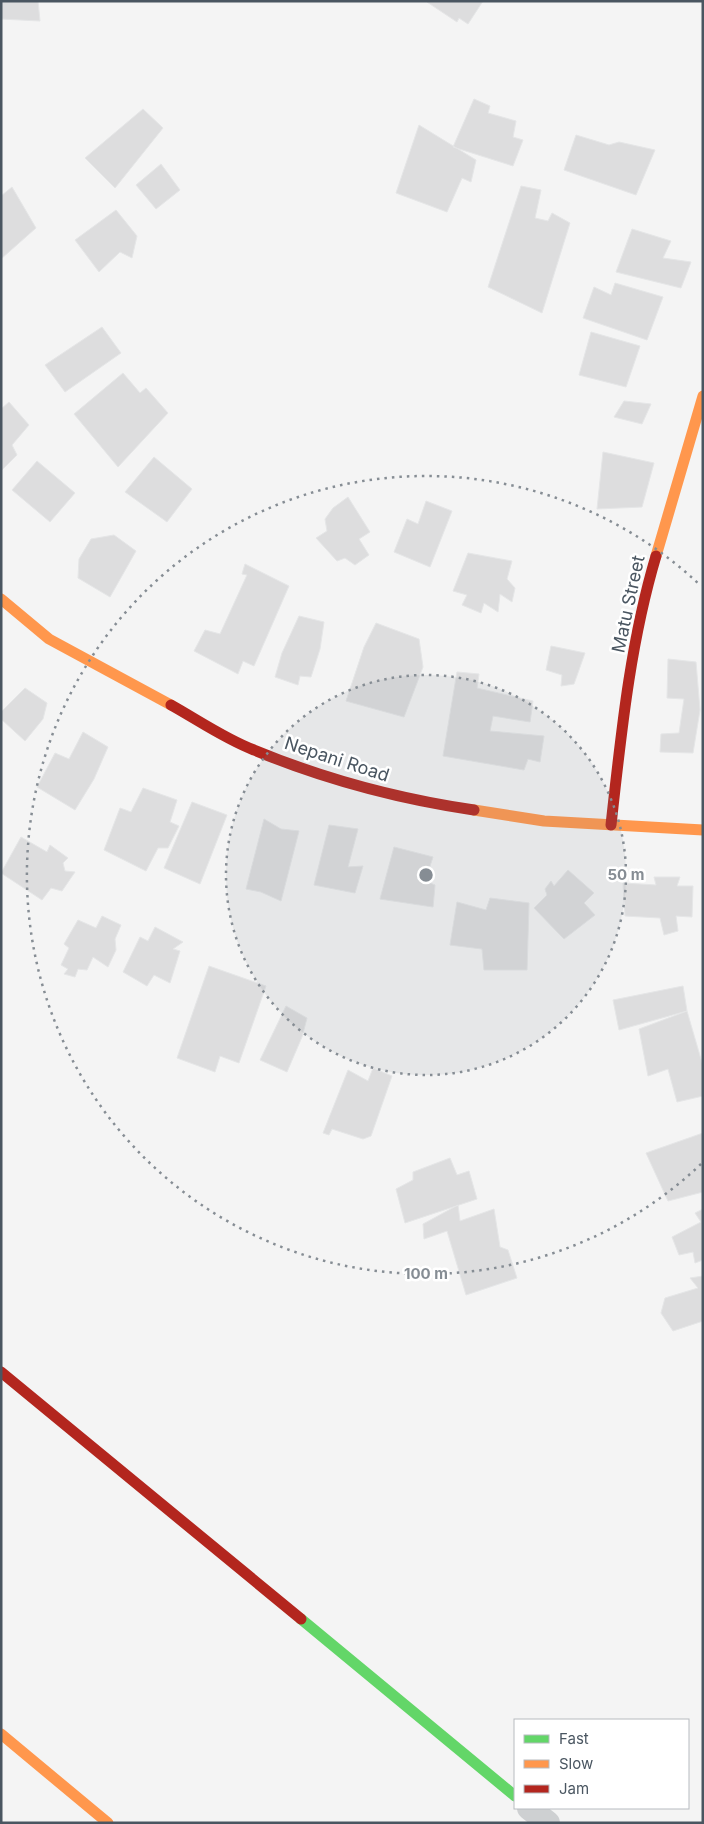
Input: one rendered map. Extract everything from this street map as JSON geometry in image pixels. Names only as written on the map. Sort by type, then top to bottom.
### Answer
[{"type":"street","name":"Matu Street","points":[[612,825],[623,712],[646,588],[703,396]]},
{"type":"street","name":"Nepani Road","points":[[1,599],[49,639],[253,750],[354,785],[434,804],[544,821],[703,830]]},
{"type":"street","points":[[1,1372],[514,1795]]},
{"type":"street","points":[[1,1734],[108,1823]]},
{"type":"street","points":[[530,1809],[548,1823]]},
{"type":"building","points":[[1,1],[38,1],[40,21],[1,19]]},
{"type":"building","points":[[483,1],[468,24],[459,18],[457,22],[427,2]]},
{"type":"building","points":[[474,99],[490,106],[488,113],[516,121],[513,137],[523,140],[513,166],[453,147]]},
{"type":"building","points":[[143,109],[163,128],[115,188],[85,158]]},
{"type":"building","points":[[419,125],[476,160],[471,182],[462,178],[447,212],[396,193]]},
{"type":"building","points":[[576,135],[609,145],[619,142],[655,150],[636,195],[564,170]]},
{"type":"building","points":[[161,164],[180,190],[156,209],[136,185]]},
{"type":"building","points":[[521,186],[541,190],[535,218],[548,221],[552,213],[570,223],[542,313],[488,287]]},
{"type":"building","points":[[12,187],[36,228],[1,259],[1,196]]},
{"type":"building","points":[[116,210],[137,236],[132,258],[120,252],[99,272],[75,240]]},
{"type":"building","points":[[632,229],[671,241],[663,258],[691,262],[681,288],[616,272]]},
{"type":"building","points":[[615,283],[663,297],[647,340],[583,318],[594,287],[611,295]]},
{"type":"building","points":[[102,327],[121,353],[65,392],[45,365]]},
{"type":"building","points":[[591,332],[640,346],[626,387],[579,375]]},
{"type":"building","points":[[123,373],[140,393],[146,388],[168,413],[118,467],[74,414]]},
{"type":"building","points":[[624,401],[651,404],[642,424],[614,417]]},
{"type":"building","points":[[9,402],[29,425],[12,445],[17,455],[2,470],[1,409]]},
{"type":"building","points":[[603,452],[654,463],[642,507],[597,509]]},
{"type":"building","points":[[154,457],[192,489],[167,522],[125,492]]},
{"type":"building","points":[[37,461],[75,493],[50,522],[12,490]]},
{"type":"building","points":[[348,497],[370,532],[359,539],[369,555],[355,565],[345,558],[337,561],[316,538],[327,531],[325,519],[333,508]]},
{"type":"building","points":[[426,501],[452,511],[430,567],[394,552],[407,519],[418,524]]},
{"type":"building","points":[[114,535],[136,551],[110,597],[78,578],[79,559],[91,539]]},
{"type":"building","points":[[468,553],[512,561],[507,579],[515,588],[512,602],[500,594],[498,612],[484,603],[481,613],[462,605],[467,595],[453,591]]},
{"type":"building","points":[[245,564],[289,586],[254,666],[243,661],[238,674],[194,651],[205,630],[220,634],[247,575],[242,574]]},
{"type":"building","points":[[299,616],[324,622],[320,649],[311,677],[300,676],[298,685],[275,677],[282,653]]},
{"type":"building","points":[[376,623],[419,639],[423,667],[404,717],[346,701],[364,647]]},
{"type":"building","points":[[551,646],[585,653],[574,684],[561,686],[562,675],[546,670]]},
{"type":"building","points":[[668,659],[696,662],[700,710],[693,753],[660,752],[661,734],[679,733],[684,699],[667,698]]},
{"type":"building","points":[[457,672],[479,674],[477,688],[533,701],[530,722],[493,716],[490,731],[544,736],[540,762],[528,759],[524,770],[443,756]]},
{"type":"building","points":[[25,688],[47,703],[43,719],[25,741],[1,719],[1,712]]},
{"type":"building","points":[[83,732],[108,747],[94,779],[75,810],[37,787],[55,753],[69,759]]},
{"type":"building","points":[[143,788],[177,800],[170,822],[179,826],[168,848],[158,848],[146,871],[104,850],[120,808],[131,812]]},
{"type":"building","points":[[192,802],[227,815],[200,884],[164,868]]},
{"type":"building","points":[[264,819],[281,829],[299,831],[281,901],[261,892],[246,889]]},
{"type":"building","points":[[329,825],[358,829],[348,867],[363,866],[355,893],[314,885]]},
{"type":"building","points":[[21,837],[47,852],[50,845],[68,858],[63,863],[65,871],[75,872],[62,891],[51,888],[42,900],[1,873]]},
{"type":"building","points":[[394,847],[433,857],[425,881],[435,885],[433,907],[380,899]]},
{"type":"building","points":[[568,870],[594,893],[584,903],[595,915],[564,939],[534,908],[547,895],[545,889],[551,881],[554,886]]},
{"type":"building","points":[[654,877],[680,877],[677,886],[693,886],[692,917],[676,916],[678,931],[664,935],[660,918],[625,916],[623,883],[656,885]]},
{"type":"building","points":[[490,898],[529,903],[527,970],[484,970],[482,949],[450,945],[457,902],[486,910]]},
{"type":"building","points":[[102,916],[121,925],[115,939],[116,950],[108,967],[93,957],[87,970],[78,969],[75,977],[64,974],[68,969],[61,965],[69,948],[64,944],[78,920],[96,928]]},
{"type":"building","points":[[155,927],[183,942],[173,949],[180,951],[170,983],[154,975],[147,986],[123,972],[140,937],[148,941]]},
{"type":"building","points":[[209,966],[266,986],[239,1063],[220,1056],[215,1072],[177,1058]]},
{"type":"building","points":[[683,986],[687,1011],[619,1030],[613,1000]]},
{"type":"building","points":[[286,1006],[307,1018],[302,1037],[287,1072],[260,1060]]},
{"type":"building","points":[[687,1011],[703,1066],[703,1096],[677,1102],[668,1069],[648,1076],[639,1029]]},
{"type":"building","points":[[373,1068],[392,1076],[371,1136],[363,1139],[332,1129],[329,1135],[323,1133],[348,1070],[368,1081]]},
{"type":"building","points":[[703,1133],[703,1192],[668,1201],[646,1153]]},
{"type":"building","points":[[450,1158],[457,1175],[469,1171],[477,1199],[405,1223],[396,1189],[413,1180],[413,1172]]},
{"type":"building","points":[[458,1205],[460,1221],[494,1209],[500,1247],[508,1250],[517,1278],[466,1295],[447,1231],[424,1239],[423,1224]]},
{"type":"building","points":[[703,1209],[703,1260],[695,1263],[693,1252],[679,1255],[672,1237],[701,1222],[695,1213]]},
{"type":"building","points":[[703,1276],[703,1321],[673,1331],[661,1313],[665,1298],[698,1288],[690,1278]]},
{"type":"traffic: fast","points":[[301,1619],[514,1795]]},
{"type":"traffic: slow","points":[[656,556],[703,396]]},
{"type":"traffic: slow","points":[[1,599],[49,639],[171,705]]},
{"type":"traffic: slow","points":[[474,810],[544,821],[703,830]]},
{"type":"traffic: slow","points":[[1,1734],[108,1823]]},
{"type":"traffic: jam","points":[[611,825],[633,656],[639,622],[656,556]]},
{"type":"traffic: jam","points":[[171,705],[243,746],[307,770],[390,794],[474,810]]},
{"type":"traffic: jam","points":[[1,1372],[301,1619]]}]
